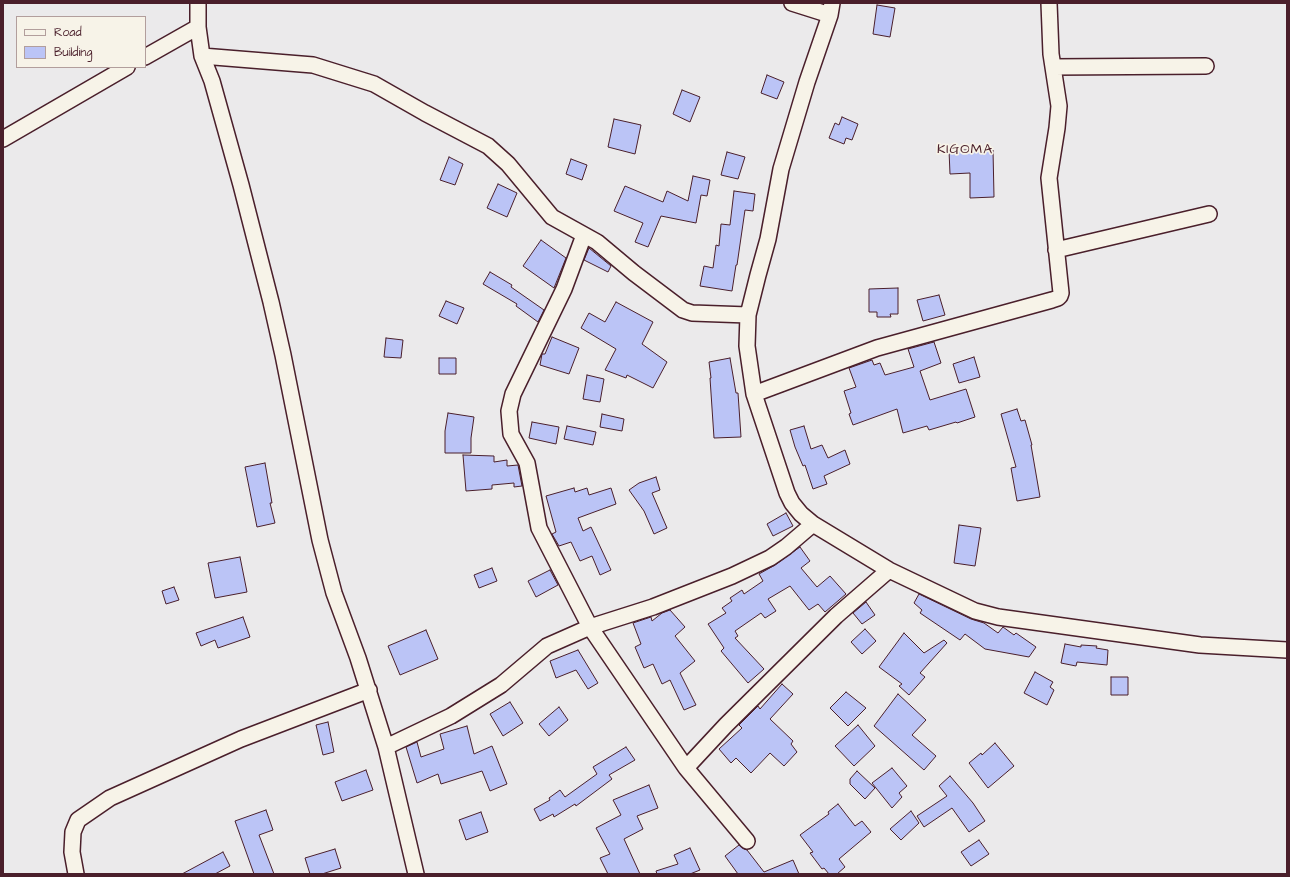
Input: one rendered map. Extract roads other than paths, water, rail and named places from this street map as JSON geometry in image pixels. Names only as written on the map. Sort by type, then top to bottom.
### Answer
[{"type":"street","points":[[198,3],[198,27],[202,56],[212,80],[271,302],[283,354],[320,540],[334,593],[358,658],[386,747],[416,874]]},
{"type":"street","points":[[792,3],[831,9],[781,169],[768,239],[748,315],[747,346],[754,394],[787,493],[801,514],[813,524],[889,570],[975,611],[998,617],[1200,645],[1287,650]]},
{"type":"street","points":[[754,394],[877,348],[1058,298],[1060,296],[1061,293],[1050,178],[1059,106],[1051,54],[1049,3]]},
{"type":"street","points":[[146,56],[198,27]]},
{"type":"street","points":[[202,56],[313,65],[374,84],[425,114],[488,146],[508,164],[552,217],[597,242],[634,273],[683,310],[692,313],[748,315]]},
{"type":"street","points":[[1053,67],[1206,66]]},
{"type":"street","points":[[3,139],[125,68]]},
{"type":"street","points":[[1056,250],[1210,214]]},
{"type":"street","points":[[584,235],[564,289],[513,394],[509,412],[511,434],[527,463],[539,528],[590,627],[686,768],[747,841]]},
{"type":"street","points":[[386,747],[451,716],[501,685],[547,646],[590,627],[653,607],[732,576],[770,558],[786,547],[813,524]]},
{"type":"street","points":[[686,768],[726,725],[836,616],[889,570]]},
{"type":"street","points":[[76,874],[72,852],[73,832],[78,820],[110,798],[241,739],[368,690]]},
{"type":"district","name":"KIGOMA","points":[[965,150]]}]
